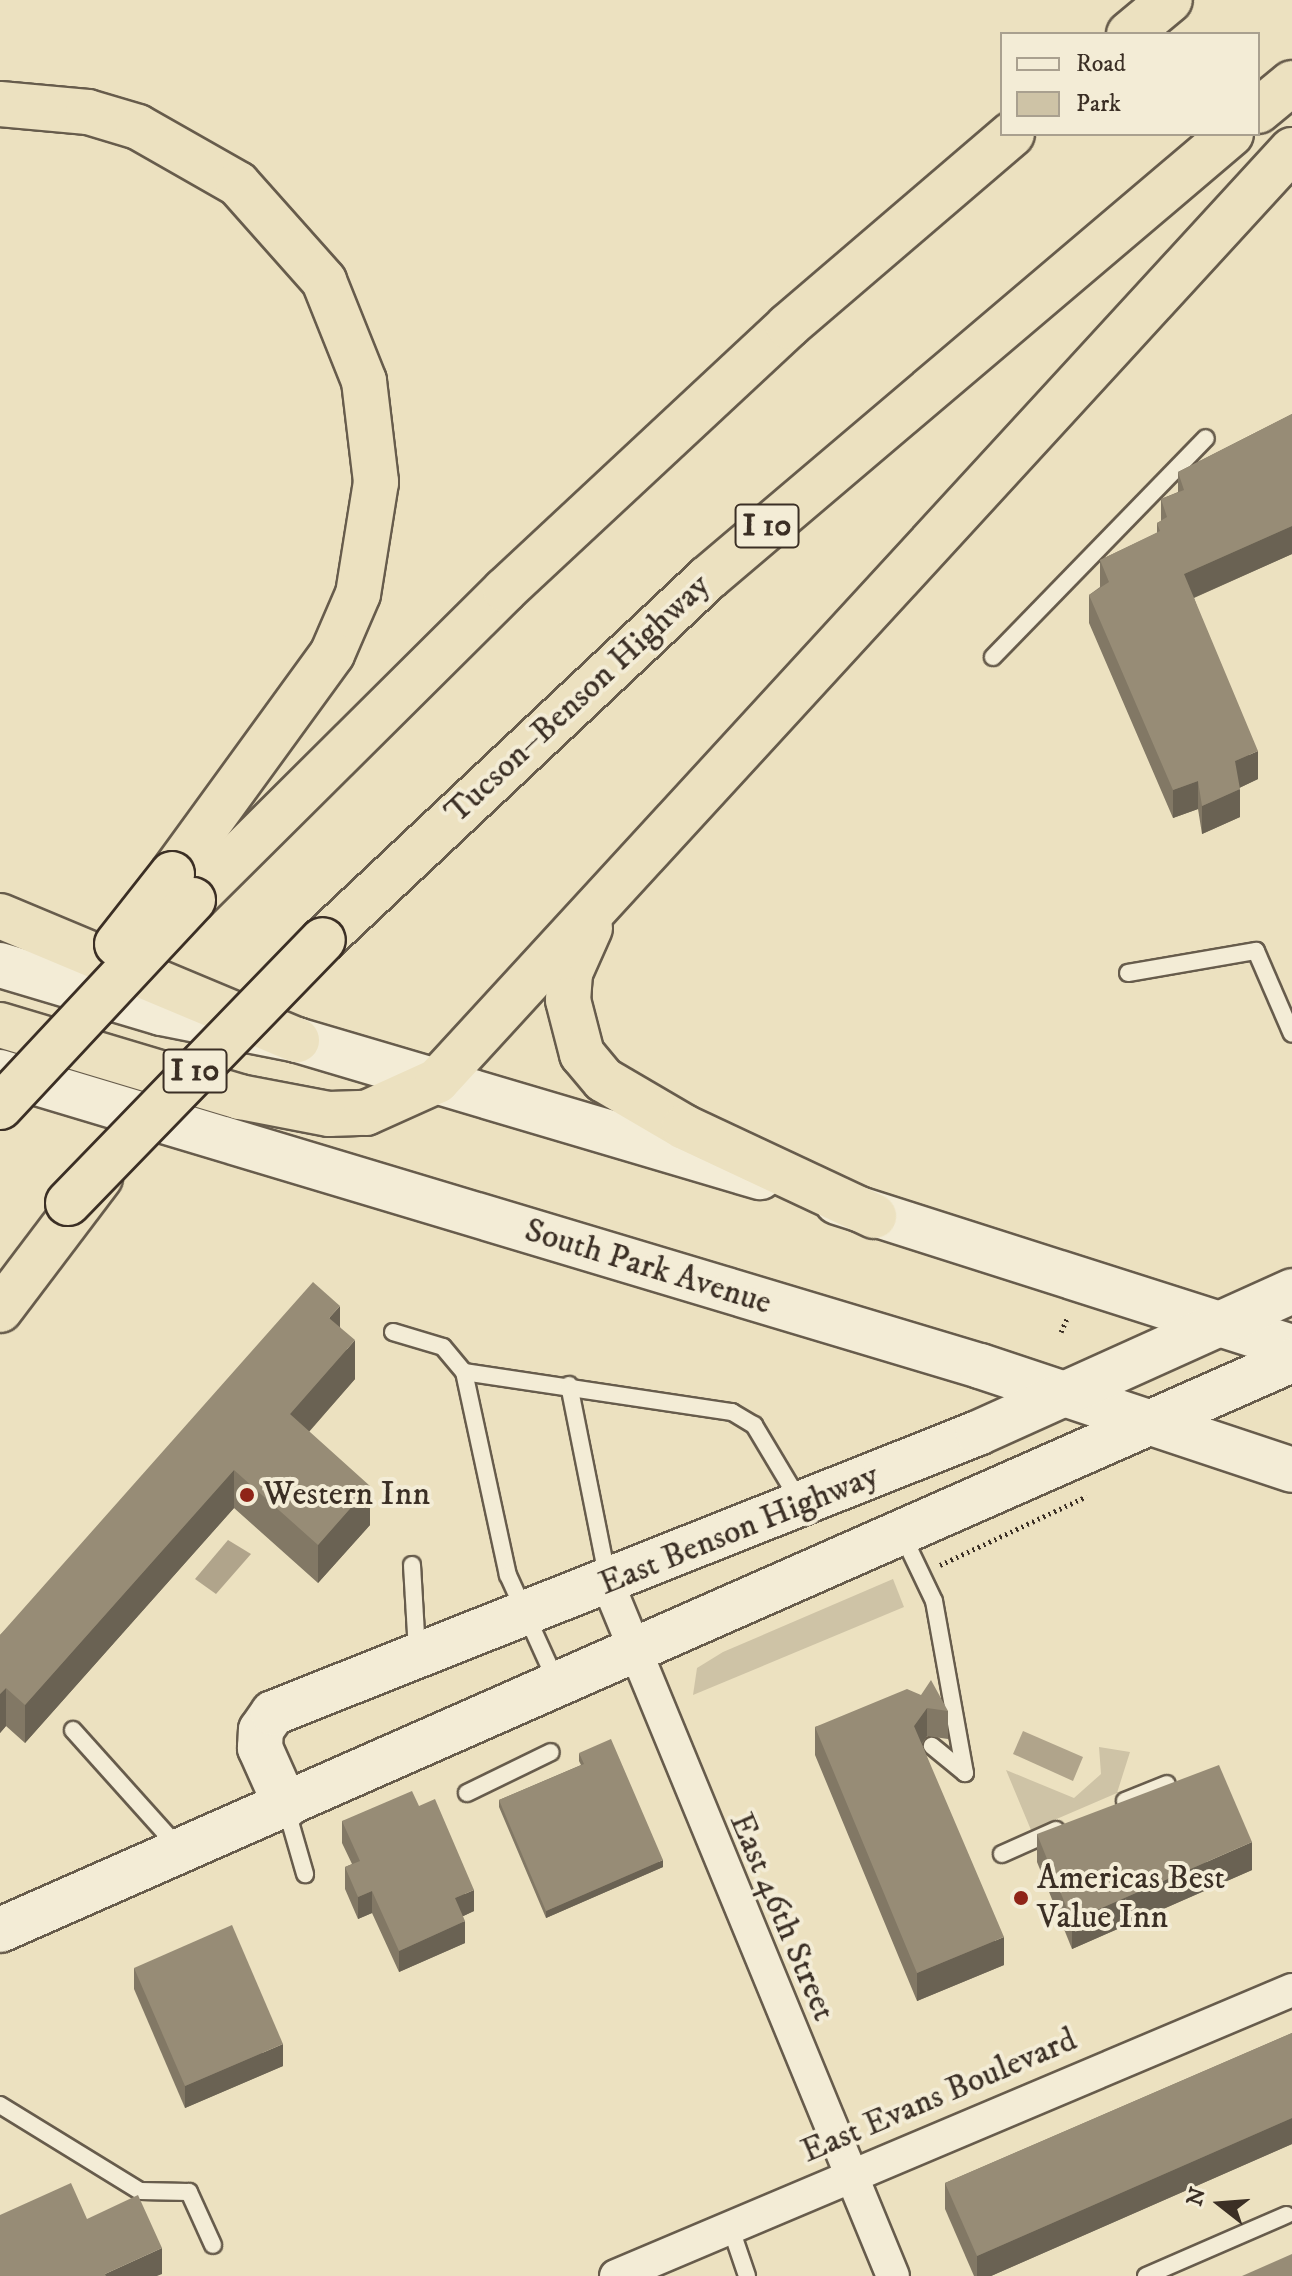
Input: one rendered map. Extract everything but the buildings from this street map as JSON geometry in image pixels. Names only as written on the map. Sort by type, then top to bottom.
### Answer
[{"type":"highway","points":[[1131,32],[1170,0]]},
{"type":"highway","points":[[1260,109],[1292,83]]},
{"type":"highway","points":[[0,104],[88,112],[138,127],[238,184],[324,281],[364,381],[376,482],[358,594],[323,667],[182,887],[0,1107]]},
{"type":"highway","points":[[0,1095],[182,887],[788,326],[1010,136]]},
{"type":"highway","name":"Tucson–Benson Highway","points":[[0,1275],[73,1205],[138,1131],[323,940],[708,578],[1229,136]]},
{"type":"highway","points":[[0,1025],[240,1097],[329,1114],[366,1113],[437,1081],[1292,150]]},
{"type":"highway","points":[[624,879],[570,973],[570,1014],[582,1054],[638,1103],[874,1216]]},
{"type":"highway","points":[[0,916],[297,1040]]},
{"type":"highway","points":[[0,1310],[73,1205]]},
{"type":"main road","points":[[0,965],[161,1013],[297,1040],[437,1081],[1292,1347]]},
{"type":"main road","name":"South Park Avenue","points":[[0,1072],[1065,1394],[1292,1470]]},
{"type":"main road","name":"East Benson Highway","points":[[286,1806],[260,1748],[261,1730],[273,1713],[608,1584],[1065,1394],[1292,1291]]},
{"type":"main road","name":"East Benson Highway","points":[[0,1930],[635,1654],[1145,1421],[1292,1360]]},
{"type":"street","name":"East 46th Street","points":[[608,1584],[848,2174],[893,2276]]},
{"type":"street","name":"East Evans Boulevard","points":[[616,2276],[848,2174],[1292,1990]]},
{"type":"lane","points":[[993,657],[1206,438]]},
{"type":"lane","points":[[1128,973],[1256,951],[1292,1034]]},
{"type":"lane","points":[[393,1332],[443,1347],[464,1372],[508,1575],[558,1686]]},
{"type":"lane","points":[[464,1372],[569,1385],[732,1412],[754,1425],[801,1504]]},
{"type":"lane","points":[[569,1385],[608,1584]]},
{"type":"lane","points":[[901,1532],[934,1601],[965,1773],[932,1746]]},
{"type":"lane","points":[[412,1565],[418,1658]]},
{"type":"lane","points":[[73,1730],[182,1851]]},
{"type":"lane","points":[[467,1793],[551,1752]]},
{"type":"lane","points":[[1110,1808],[1167,1784]]},
{"type":"lane","points":[[286,1806],[305,1874]]},
{"type":"lane","points":[[1002,1854],[1081,1820]]},
{"type":"lane","points":[[0,2105],[140,2191],[189,2192],[213,2245]]},
{"type":"lane","points":[[1146,2276],[1286,2215]]},
{"type":"lane","points":[[730,2226],[747,2276]]},
{"type":"path","points":[[1061,1332],[1068,1316]]},
{"type":"path","points":[[921,1574],[1102,1488]]},
{"type":"green space","points":[[893,1579],[904,1607],[693,1695],[697,1668],[723,1652]]},
{"type":"green space","points":[[1099,1747],[1130,1752],[1117,1793],[1031,1830],[1006,1770],[1074,1798],[1101,1774]]},
{"type":"shaded area","points":[[228,1540],[251,1554],[216,1594],[195,1579]]},
{"type":"shaded area","points":[[1023,1731],[1083,1757],[1073,1781],[1013,1754]]},
{"type":"place","name":"Western Inn","points":[[247,1495]]},
{"type":"place","name":"Americas Best Value Inn","points":[[1021,1898]]}]
